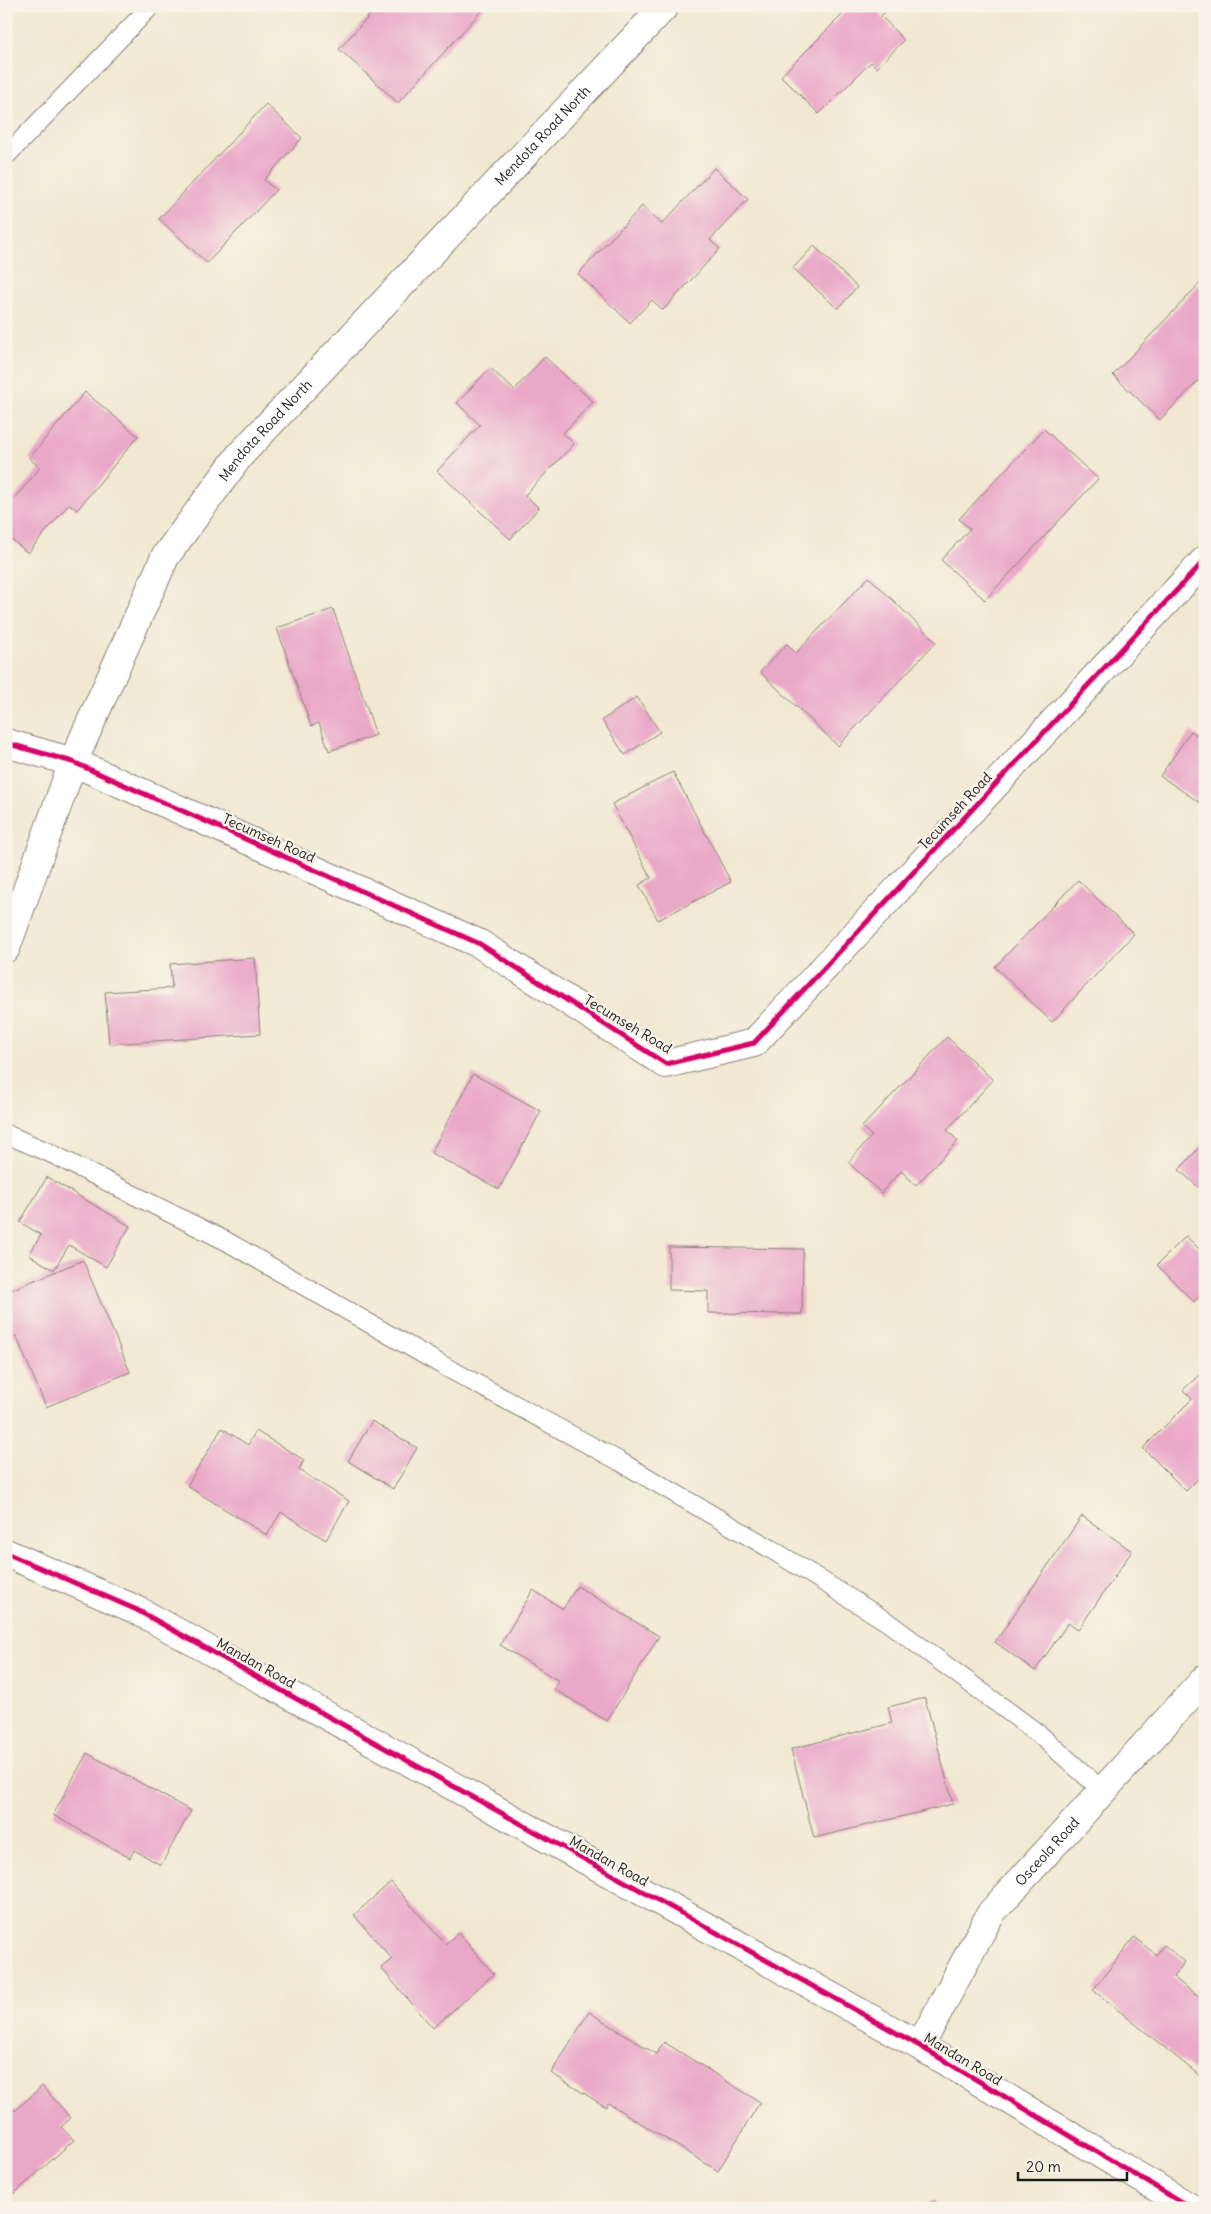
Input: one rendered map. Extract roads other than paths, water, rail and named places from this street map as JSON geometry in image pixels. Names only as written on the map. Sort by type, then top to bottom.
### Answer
[{"type":"street","name":"Mendota Road North","points":[[6,948],[73,762],[165,557],[240,454],[665,6]]},
{"type":"street","name":"Tecumseh Road","points":[[6,743],[73,762],[480,944],[666,1064],[754,1043],[1205,560]]},
{"type":"street","name":"Mandan Road","points":[[6,1553],[137,1610],[920,2046],[1192,2208]]},
{"type":"street","name":"Osceola Road","points":[[920,2046],[991,1913],[1205,1679]]},
{"type":"lane","points":[[6,156],[151,6]]},
{"type":"lane","points":[[6,1134],[50,1152],[226,1241],[442,1364],[619,1461],[771,1549],[894,1627],[1040,1735],[1103,1791]]}]
